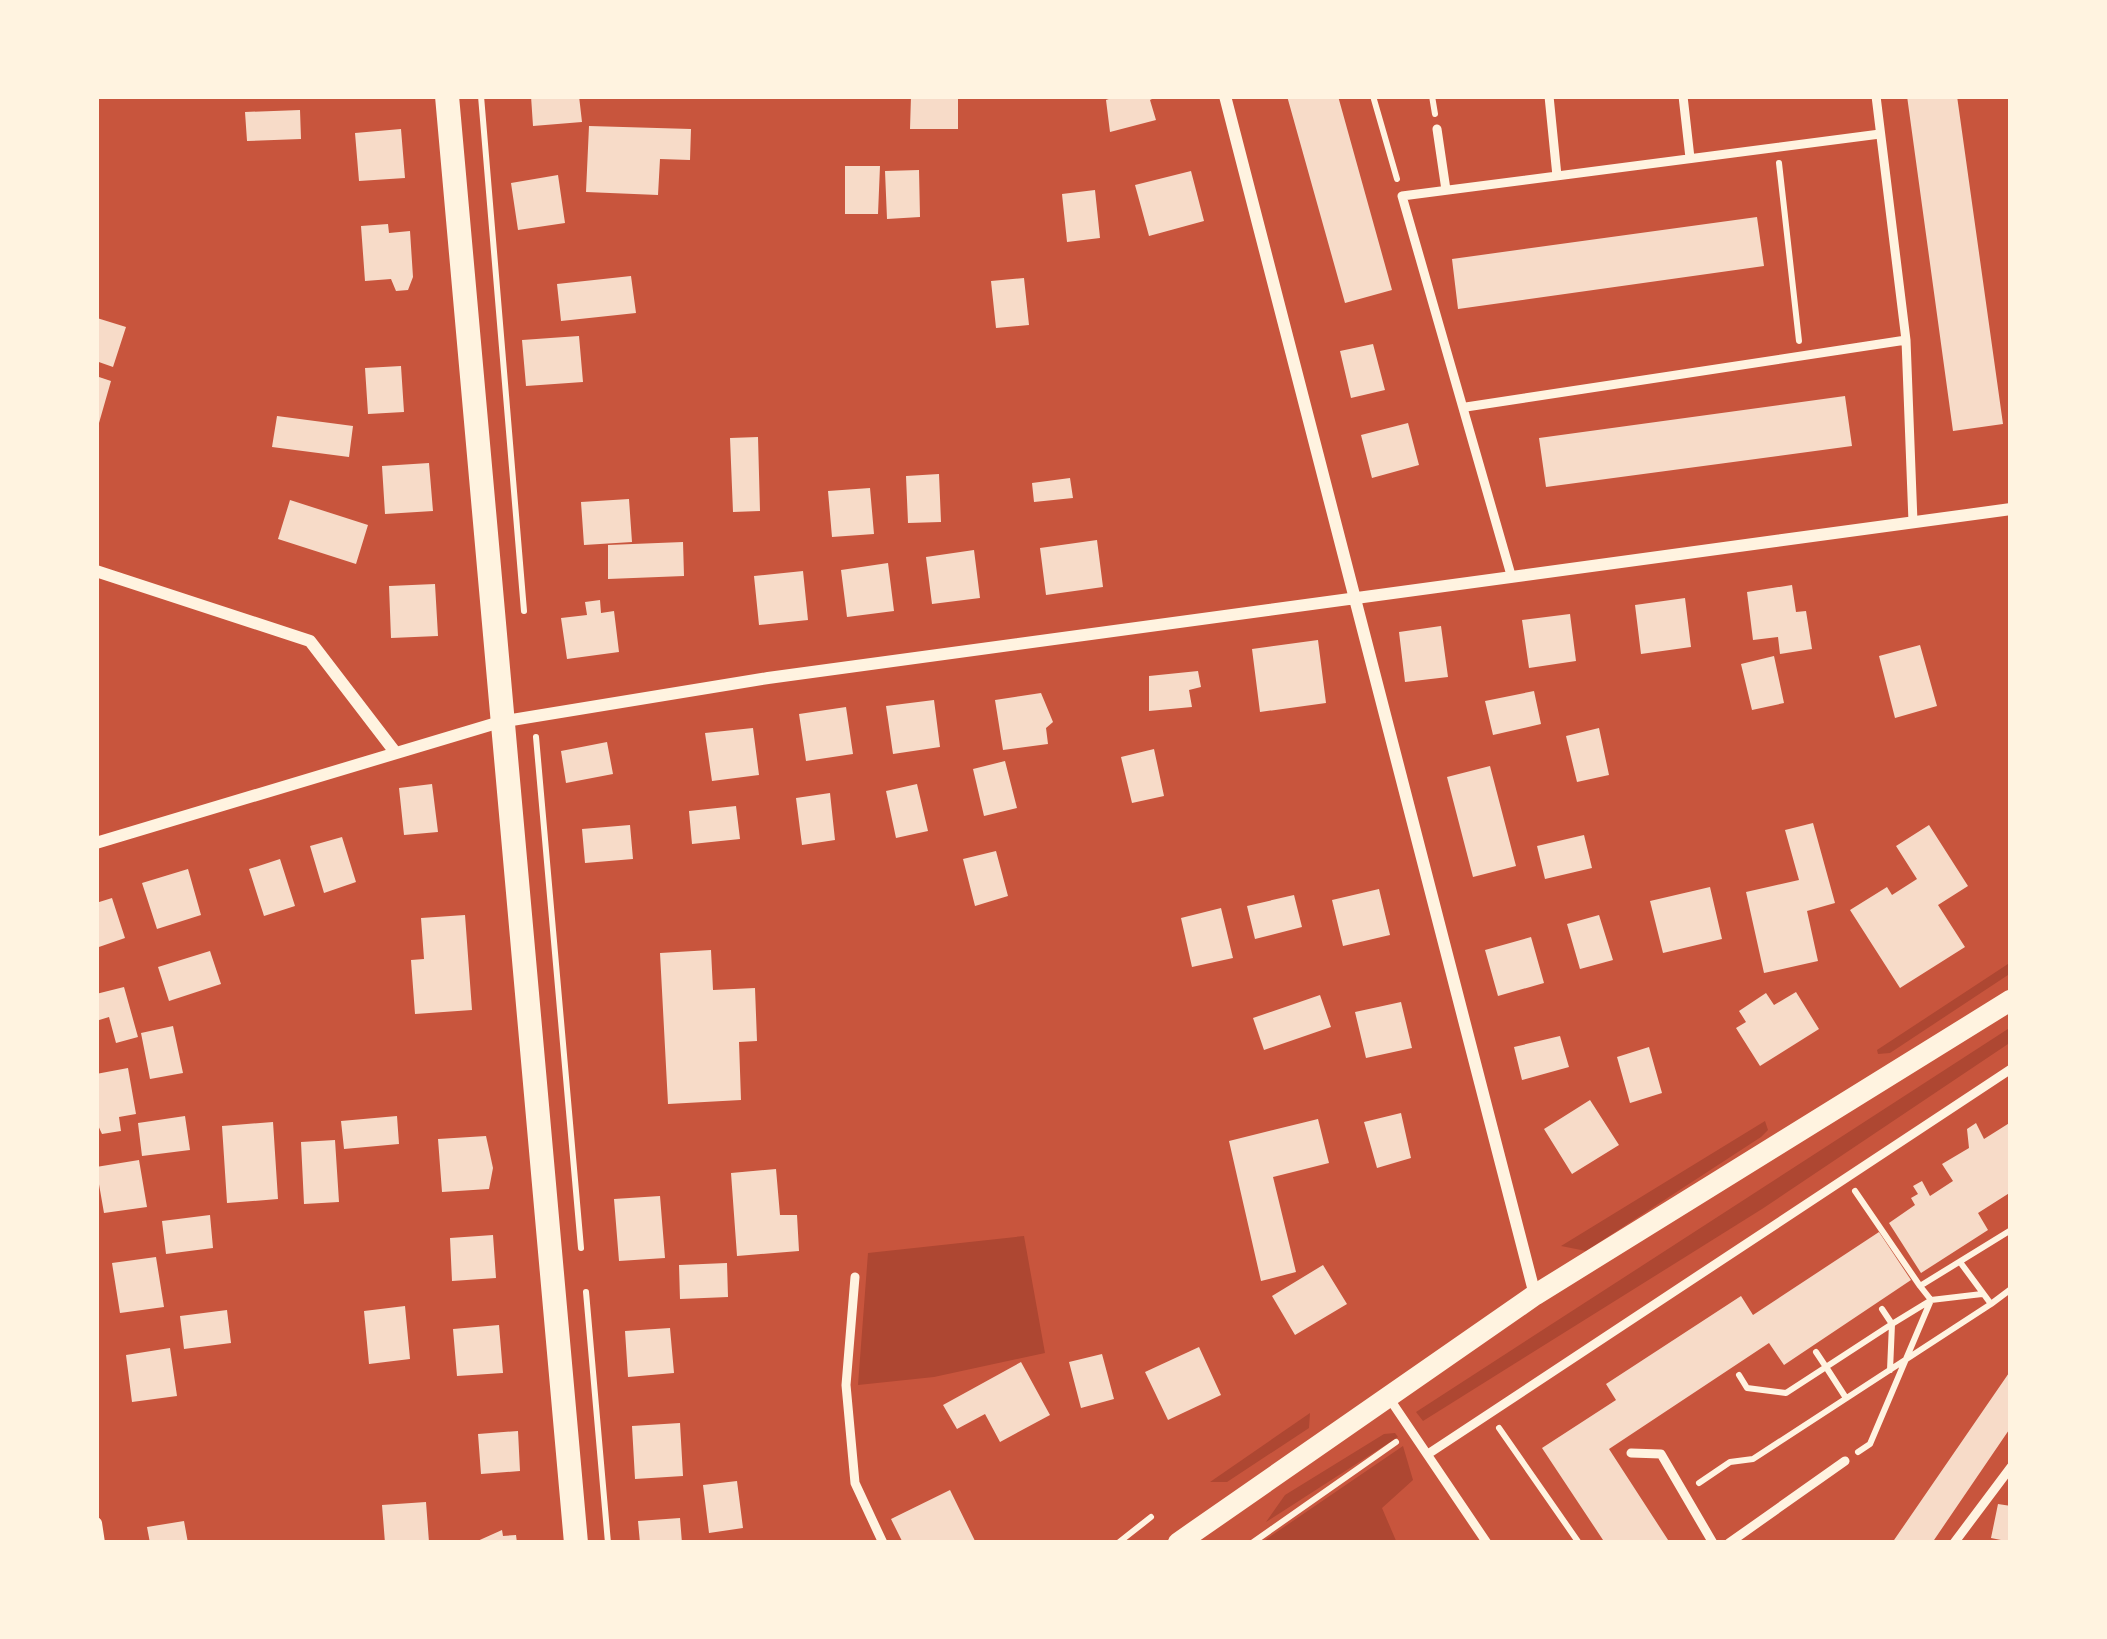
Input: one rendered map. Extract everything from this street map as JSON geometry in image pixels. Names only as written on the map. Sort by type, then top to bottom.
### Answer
[{"type":"main road","points":[[447,96],[576,1543]]},
{"type":"street","points":[[1225,96],[1535,1295]]},
{"type":"street","points":[[96,843],[500,722],[768,678],[2011,509]]},
{"type":"street","points":[[96,571],[310,641],[395,752]]},
{"type":"street","points":[[1178,1543],[1386,1394],[1535,1295],[2011,1000]]},
{"type":"street","points":[[96,1523],[99,1543]]},
{"type":"lane","points":[[1549,96],[1557,176]]},
{"type":"lane","points":[[1683,96],[1690,158]]},
{"type":"lane","points":[[1876,96],[1906,340],[1912,522]]},
{"type":"lane","points":[[1437,130],[1446,190]]},
{"type":"lane","points":[[1511,575],[1402,196],[1880,134]]},
{"type":"lane","points":[[1466,407],[1906,340]]},
{"type":"lane","points":[[1428,1454],[2011,1069]]},
{"type":"lane","points":[[854,1276],[846,1385],[855,1483],[883,1543]]},
{"type":"lane","points":[[1386,1394],[1487,1543]]},
{"type":"lane","points":[[1631,1453],[1661,1454],[1713,1543]]},
{"type":"lane","points":[[1730,1543],[1845,1461]]},
{"type":"lane","points":[[1954,1543],[2011,1467]]},
{"type":"path","points":[[481,96],[525,619]]},
{"type":"path","points":[[1373,96],[1402,196]]},
{"type":"path","points":[[1777,147],[1801,356]]},
{"type":"path","points":[[536,735],[581,1248]]},
{"type":"path","points":[[1846,1178],[1931,1300]]},
{"type":"path","points":[[1920,1286],[2011,1230]]},
{"type":"path","points":[[1960,1262],[1991,1304]]},
{"type":"path","points":[[1683,1492],[1730,1462],[1753,1459],[2011,1289]]},
{"type":"path","points":[[586,1292],[608,1543]]},
{"type":"path","points":[[1738,1375],[1748,1388],[1786,1393],[1931,1300],[1984,1294]]},
{"type":"path","points":[[1845,1461],[1870,1444],[1931,1300]]},
{"type":"path","points":[[1882,1309],[1892,1324],[1890,1370]]},
{"type":"path","points":[[1816,1352],[1846,1398]]},
{"type":"path","points":[[1488,1414],[1579,1543]]},
{"type":"path","points":[[1254,1542],[1396,1442]]},
{"type":"path","points":[[1118,1543],[1151,1517]]},
{"type":"shaded area","points":[[2011,962],[2011,973],[1890,1053],[1878,1054],[1877,1050]]},
{"type":"shaded area","points":[[2011,1027],[2011,1042],[1762,1209],[1423,1421],[1416,1412]]},
{"type":"shaded area","points":[[1765,1121],[1768,1130],[1761,1137],[1586,1251],[1561,1246]]},
{"type":"shaded area","points":[[1024,1236],[1045,1353],[934,1377],[858,1385],[868,1253]]},
{"type":"shaded area","points":[[1310,1413],[1309,1428],[1227,1482],[1210,1482]]},
{"type":"shaded area","points":[[1384,1434],[1398,1437],[1266,1522],[1285,1495]]},
{"type":"shaded area","points":[[1403,1446],[1413,1480],[1382,1508],[1397,1543],[1262,1542]]},
{"type":"building","points":[[531,96],[579,96],[582,122],[533,126]]},
{"type":"building","points":[[911,96],[958,96],[958,129],[910,129]]},
{"type":"building","points":[[1158,96],[1150,100],[1156,120],[1110,132],[1106,100]]},
{"type":"building","points":[[1287,96],[1338,96],[1392,290],[1345,303]]},
{"type":"building","points":[[1907,96],[1957,96],[2003,424],[1953,431]]},
{"type":"building","points":[[300,110],[301,139],[247,141],[245,112]]},
{"type":"building","points":[[589,126],[691,129],[690,160],[660,159],[658,195],[586,192]]},
{"type":"building","points":[[401,129],[405,178],[359,181],[355,133]]},
{"type":"building","points":[[845,166],[880,166],[878,214],[845,214]]},
{"type":"building","points":[[919,170],[920,217],[887,219],[885,171]]},
{"type":"building","points":[[1191,171],[1204,221],[1149,236],[1135,185]]},
{"type":"building","points":[[558,175],[565,223],[518,230],[511,183]]},
{"type":"building","points":[[1095,190],[1100,238],[1067,242],[1062,194]]},
{"type":"building","points":[[1757,217],[1764,266],[1458,309],[1452,259]]},
{"type":"building","points":[[388,224],[389,233],[410,231],[413,277],[408,290],[396,291],[391,279],[365,281],[361,226]]},
{"type":"building","points":[[631,276],[636,313],[561,321],[557,284]]},
{"type":"building","points":[[1024,278],[1029,325],[996,328],[991,281]]},
{"type":"building","points":[[97,318],[126,327],[113,367],[96,361]]},
{"type":"building","points":[[579,336],[583,382],[526,386],[522,340]]},
{"type":"building","points":[[1373,344],[1385,390],[1351,398],[1340,351]]},
{"type":"building","points":[[401,366],[404,412],[368,414],[365,368]]},
{"type":"building","points":[[96,376],[111,381],[97,430],[96,430]]},
{"type":"building","points":[[1845,396],[1852,446],[1546,487],[1539,438]]},
{"type":"building","points":[[277,416],[353,426],[349,457],[272,447]]},
{"type":"building","points":[[1408,423],[1419,465],[1372,478],[1361,435]]},
{"type":"building","points":[[758,437],[760,511],[733,512],[730,438]]},
{"type":"building","points":[[429,463],[433,511],[385,514],[382,466]]},
{"type":"building","points":[[939,474],[941,522],[908,523],[906,476]]},
{"type":"building","points":[[1070,478],[1073,498],[1034,502],[1032,483]]},
{"type":"building","points":[[870,488],[874,534],[832,537],[828,491]]},
{"type":"building","points":[[629,499],[632,542],[584,545],[581,502]]},
{"type":"building","points":[[290,500],[368,525],[356,564],[278,539]]},
{"type":"building","points":[[1097,540],[1103,587],[1046,595],[1040,548]]},
{"type":"building","points":[[683,542],[684,576],[608,579],[608,545]]},
{"type":"building","points":[[974,550],[980,598],[932,604],[926,557]]},
{"type":"building","points":[[888,563],[894,611],[847,617],[841,570]]},
{"type":"building","points":[[803,571],[808,620],[759,625],[754,576]]},
{"type":"building","points":[[435,584],[438,636],[391,638],[389,586]]},
{"type":"building","points":[[1792,585],[1796,612],[1806,611],[1812,649],[1780,654],[1778,637],[1753,640],[1747,592]]},
{"type":"building","points":[[1685,598],[1691,647],[1641,654],[1635,605]]},
{"type":"building","points":[[600,600],[601,613],[614,611],[619,652],[567,659],[561,618],[587,615],[585,602]]},
{"type":"building","points":[[1570,614],[1576,661],[1529,668],[1522,620]]},
{"type":"building","points":[[1441,626],[1448,677],[1405,682],[1399,632]]},
{"type":"building","points":[[1318,640],[1326,703],[1260,712],[1252,649]]},
{"type":"building","points":[[1920,645],[1937,706],[1895,718],[1879,656]]},
{"type":"building","points":[[1774,656],[1784,703],[1752,710],[1741,664]]},
{"type":"building","points":[[1198,671],[1201,687],[1189,690],[1192,707],[1149,711],[1149,676]]},
{"type":"building","points":[[1534,691],[1541,724],[1493,735],[1485,701]]},
{"type":"building","points":[[1041,693],[1053,722],[1046,728],[1048,744],[1003,750],[995,700]]},
{"type":"building","points":[[934,700],[940,747],[893,754],[886,706]]},
{"type":"building","points":[[846,707],[853,754],[806,761],[799,714]]},
{"type":"building","points":[[753,728],[759,775],[712,781],[705,733]]},
{"type":"building","points":[[1599,728],[1609,775],[1577,782],[1566,736]]},
{"type":"building","points":[[607,742],[613,774],[566,783],[561,751]]},
{"type":"building","points":[[1154,749],[1164,796],[1132,803],[1121,757]]},
{"type":"building","points":[[1005,761],[1017,808],[984,816],[973,769]]},
{"type":"building","points":[[1490,766],[1516,866],[1473,877],[1447,777]]},
{"type":"building","points":[[432,784],[438,832],[404,835],[399,788]]},
{"type":"building","points":[[917,784],[928,831],[896,838],[886,791]]},
{"type":"building","points":[[830,793],[835,840],[802,845],[796,798]]},
{"type":"building","points":[[736,806],[740,839],[692,844],[689,811]]},
{"type":"building","points":[[1813,823],[1835,903],[1807,911],[1818,961],[1764,973],[1746,892],[1799,880],[1785,830]]},
{"type":"building","points":[[630,825],[633,859],[585,863],[582,829]]},
{"type":"building","points":[[1929,825],[1968,886],[1938,905],[1965,947],[1900,988],[1850,910],[1887,887],[1892,895],[1917,879],[1896,846]]},
{"type":"building","points":[[1584,835],[1592,868],[1545,879],[1537,846]]},
{"type":"building","points":[[342,837],[356,882],[324,893],[310,846]]},
{"type":"building","points":[[996,851],[1008,896],[975,906],[963,859]]},
{"type":"building","points":[[280,859],[295,906],[264,916],[249,869]]},
{"type":"building","points":[[188,869],[201,915],[157,929],[142,883]]},
{"type":"building","points":[[1710,887],[1722,939],[1663,953],[1650,901]]},
{"type":"building","points":[[1379,889],[1390,935],[1343,946],[1332,900]]},
{"type":"building","points":[[1294,895],[1302,927],[1255,939],[1247,906]]},
{"type":"building","points":[[112,898],[125,938],[96,948],[96,903]]},
{"type":"building","points":[[1221,908],[1233,958],[1192,967],[1181,918]]},
{"type":"building","points":[[465,915],[472,1010],[415,1014],[411,960],[424,959],[421,918]]},
{"type":"building","points":[[1599,915],[1613,960],[1580,969],[1567,924]]},
{"type":"building","points":[[1531,937],[1544,983],[1498,996],[1485,950]]},
{"type":"building","points":[[711,950],[713,990],[755,988],[757,1041],[739,1042],[741,1100],[668,1104],[660,953]]},
{"type":"building","points":[[210,951],[221,984],[169,1001],[158,967]]},
{"type":"building","points":[[124,987],[138,1037],[116,1043],[109,1017],[96,1021],[96,994]]},
{"type":"building","points":[[1796,992],[1819,1029],[1760,1066],[1736,1028],[1746,1022],[1739,1011],[1766,993],[1774,1005]]},
{"type":"building","points":[[1320,995],[1331,1027],[1264,1050],[1253,1018]]},
{"type":"building","points":[[1401,1002],[1412,1048],[1366,1058],[1355,1012]]},
{"type":"building","points":[[173,1026],[183,1073],[150,1079],[141,1033]]},
{"type":"building","points":[[1560,1036],[1569,1067],[1522,1080],[1514,1047]]},
{"type":"building","points":[[1649,1047],[1662,1093],[1630,1103],[1617,1057]]},
{"type":"building","points":[[128,1068],[136,1114],[119,1117],[121,1131],[102,1134],[96,1121],[96,1074]]},
{"type":"building","points":[[1590,1100],[1619,1145],[1572,1174],[1544,1129]]},
{"type":"building","points":[[1401,1113],[1411,1158],[1377,1168],[1364,1122]]},
{"type":"building","points":[[185,1116],[190,1150],[142,1156],[138,1123]]},
{"type":"building","points":[[397,1116],[399,1144],[344,1149],[341,1121]]},
{"type":"building","points":[[1318,1119],[1329,1163],[1273,1177],[1296,1272],[1261,1281],[1229,1141]]},
{"type":"building","points":[[273,1122],[278,1199],[227,1203],[222,1126]]},
{"type":"building","points":[[2011,1122],[2011,1192],[1978,1213],[1988,1230],[1921,1273],[1889,1223],[1915,1205],[1911,1198],[1918,1194],[1913,1186],[1922,1181],[1930,1196],[1953,1181],[1942,1164],[1969,1148],[1967,1129],[1976,1123],[1984,1139]]},
{"type":"building","points":[[486,1136],[493,1168],[489,1189],[442,1192],[438,1139]]},
{"type":"building","points":[[335,1140],[339,1202],[304,1204],[301,1142]]},
{"type":"building","points":[[139,1160],[147,1207],[104,1213],[96,1167]]},
{"type":"building","points":[[776,1169],[780,1215],[797,1215],[799,1251],[737,1256],[731,1173]]},
{"type":"building","points":[[660,1196],[665,1258],[619,1261],[614,1199]]},
{"type":"building","points":[[210,1215],[213,1248],[166,1254],[162,1221]]},
{"type":"building","points":[[1879,1232],[1911,1280],[1784,1365],[1769,1343],[1609,1449],[1670,1543],[1605,1543],[1542,1448],[1616,1400],[1606,1384],[1741,1296],[1753,1315]]},
{"type":"building","points":[[493,1235],[496,1278],[452,1281],[450,1238]]},
{"type":"building","points":[[156,1257],[164,1307],[120,1313],[112,1263]]},
{"type":"building","points":[[727,1263],[728,1297],[680,1299],[679,1265]]},
{"type":"building","points":[[1323,1265],[1347,1304],[1295,1335],[1272,1296]]},
{"type":"building","points":[[405,1306],[410,1359],[369,1364],[364,1311]]},
{"type":"building","points":[[227,1310],[231,1343],[184,1349],[180,1316]]},
{"type":"building","points":[[499,1325],[503,1373],[457,1376],[453,1329]]},
{"type":"building","points":[[670,1328],[674,1373],[628,1377],[625,1331]]},
{"type":"building","points":[[1199,1347],[1221,1395],[1168,1420],[1145,1372]]},
{"type":"building","points":[[170,1348],[177,1396],[132,1402],[126,1355]]},
{"type":"building","points":[[1102,1354],[1114,1399],[1081,1408],[1069,1362]]},
{"type":"building","points":[[1021,1362],[1050,1415],[1000,1442],[985,1414],[957,1429],[943,1405]]},
{"type":"building","points":[[2011,1370],[2011,1427],[1932,1543],[1892,1543]]},
{"type":"building","points":[[680,1423],[683,1476],[635,1479],[632,1426]]},
{"type":"building","points":[[518,1431],[520,1471],[481,1474],[478,1434]]},
{"type":"building","points":[[737,1481],[743,1528],[709,1533],[703,1485]]},
{"type":"building","points":[[950,1490],[976,1543],[903,1543],[891,1519]]},
{"type":"building","points":[[426,1502],[429,1542],[385,1543],[382,1505]]},
{"type":"building","points":[[1998,1504],[2011,1506],[2011,1542],[1991,1538]]},
{"type":"building","points":[[680,1518],[682,1543],[640,1543],[638,1521]]},
{"type":"building","points":[[184,1521],[188,1543],[150,1543],[147,1527]]},
{"type":"building","points":[[502,1530],[503,1536],[516,1535],[517,1543],[473,1543]]}]
